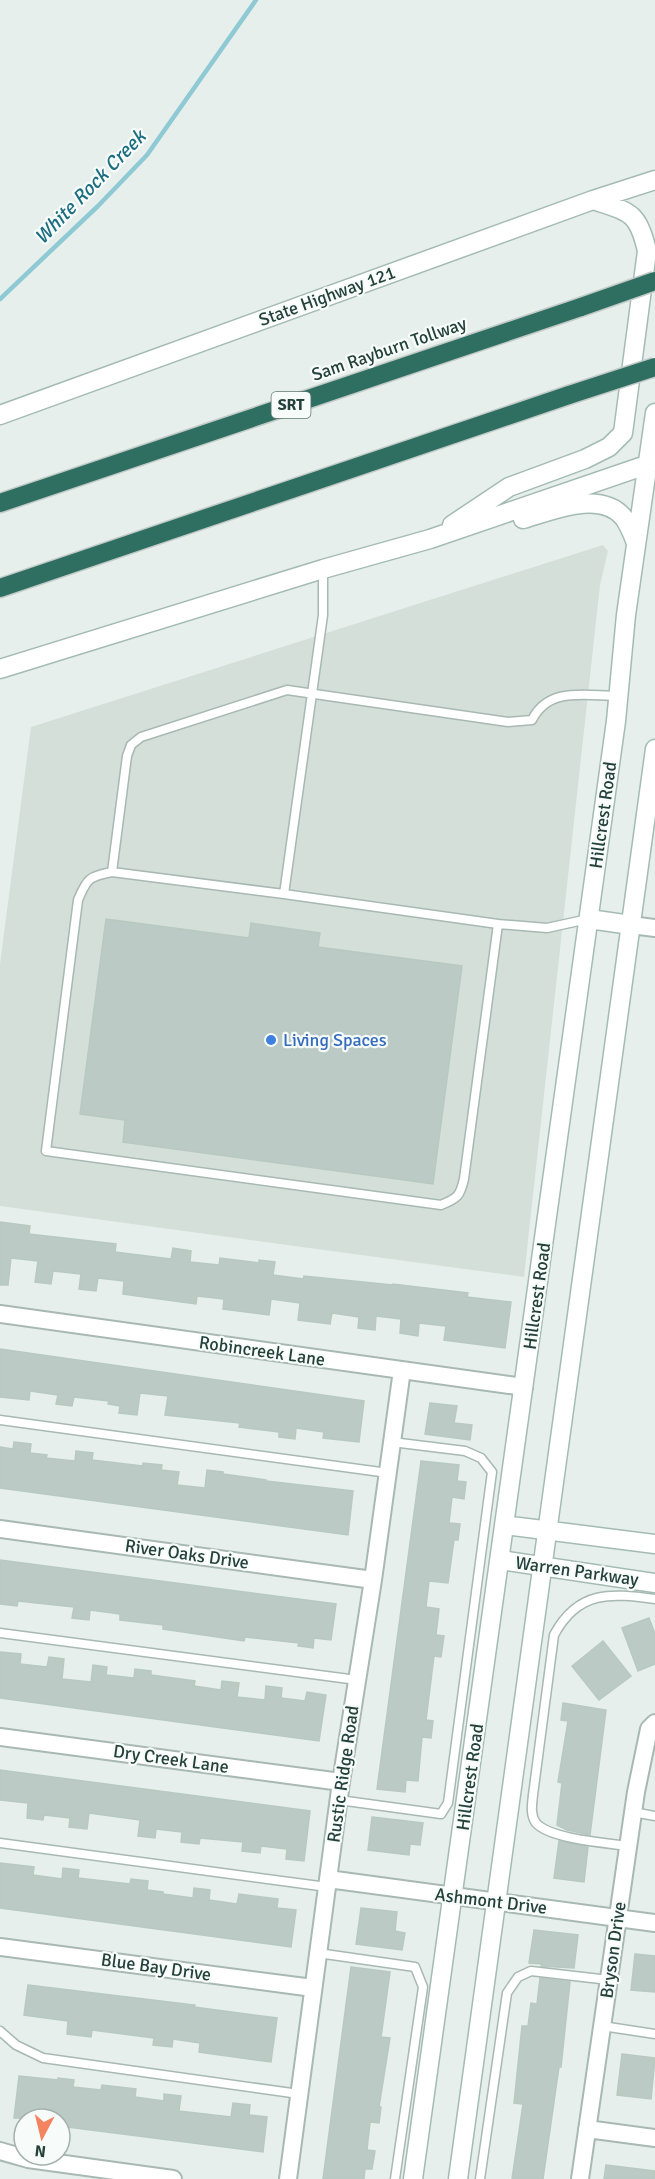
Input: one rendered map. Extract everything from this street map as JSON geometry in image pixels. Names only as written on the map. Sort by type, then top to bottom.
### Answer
[{"type":"highway","name":"Sam Rayburn Tollway","points":[[0,503],[655,281]]},
{"type":"highway","points":[[0,588],[655,367]]},
{"type":"main road","name":"State Highway 121","points":[[0,415],[593,200],[655,180]]},
{"type":"main road","points":[[430,539],[509,487],[585,459],[609,447],[622,433],[647,250],[642,228],[626,211],[593,200]]},
{"type":"main road","name":"Hillcrest Road","points":[[413,2179],[589,919],[619,696],[626,615],[636,543],[651,463],[655,412]]},
{"type":"main road","points":[[0,669],[323,569],[430,539],[651,463]]},
{"type":"main road","points":[[430,539],[497,528],[574,504],[611,508],[624,518],[636,543]]},
{"type":"main road","points":[[458,2179],[655,749]]},
{"type":"main road","points":[[589,919],[631,925]]},
{"type":"main road","name":"Warren Parkway","points":[[504,1525],[655,1545]]},
{"type":"main road","name":"Warren Parkway","points":[[500,1560],[655,1583]]},
{"type":"street","points":[[631,925],[655,928]]},
{"type":"street","name":"Robincreek Lane","points":[[0,1314],[524,1387]]},
{"type":"street","name":"Rustic Ridge Road","points":[[288,2179],[341,1782],[373,1580],[402,1370]]},
{"type":"street","name":"River Oaks Drive","points":[[0,1529],[373,1580]]},
{"type":"street","name":"Bryson Drive","points":[[580,2179],[633,1812],[649,1729],[655,1723]]},
{"type":"street","name":"Dry Creek Lane","points":[[0,1737],[341,1782]]},
{"type":"street","name":"Ashmont Drive","points":[[327,1883],[497,1900],[655,1923]]},
{"type":"street","name":"Blue Bay Drive","points":[[0,1947],[313,1988]]},
{"type":"street","points":[[587,2129],[655,2138]]},
{"type":"street","points":[[0,2151],[28,2159],[173,2179]]},
{"type":"lane","points":[[284,894],[323,615],[323,569]]},
{"type":"lane","points":[[112,872],[127,756],[131,745],[141,736],[287,690],[508,722],[532,720],[548,700],[558,695],[619,696]]},
{"type":"lane","points":[[498,924],[464,1179],[460,1194],[453,1200],[441,1205],[46,1151],[78,900],[85,882],[94,875],[112,872],[498,924],[547,928],[589,919]]},
{"type":"lane","points":[[0,1420],[388,1473]]},
{"type":"lane","points":[[339,1800],[441,1814],[448,1803],[492,1472],[481,1458],[465,1450],[392,1442]]},
{"type":"lane","points":[[628,1846],[556,1834],[537,1824],[532,1813],[532,1795],[554,1635],[560,1625],[568,1614],[595,1598],[610,1595],[655,1599]]},
{"type":"lane","points":[[0,1633],[357,1680]]},
{"type":"lane","points":[[633,1812],[655,1816]]},
{"type":"lane","points":[[0,1843],[327,1883]]},
{"type":"lane","points":[[318,1953],[415,1967],[423,1987],[395,2179]]},
{"type":"lane","points":[[480,2179],[507,1993],[518,1977],[531,1971],[609,1980]]},
{"type":"lane","points":[[602,2026],[655,2034]]},
{"type":"lane","points":[[0,2031],[16,2044],[43,2058],[299,2094]]},
{"type":"shaded area","points":[[603,545],[608,551],[600,585],[524,1277],[0,1206],[0,964],[31,727]]},
{"type":"building","name":"Living Spaces","points":[[106,919],[249,938],[251,923],[320,933],[318,947],[462,966],[433,1184],[123,1142],[125,1120],[80,1114]]},
{"type":"building","points":[[0,1222],[30,1226],[29,1234],[116,1244],[115,1252],[171,1259],[173,1248],[191,1251],[190,1262],[219,1265],[220,1258],[259,1263],[259,1260],[275,1262],[273,1275],[393,1284],[468,1293],[467,1297],[511,1302],[505,1348],[444,1340],[446,1326],[419,1323],[418,1336],[400,1333],[401,1319],[376,1316],[375,1330],[358,1328],[359,1317],[332,1313],[330,1324],[298,1320],[300,1303],[271,1299],[269,1315],[223,1309],[224,1299],[197,1296],[196,1304],[123,1294],[124,1281],[98,1278],[96,1291],[79,1289],[81,1274],[53,1271],[51,1284],[35,1282],[38,1261],[11,1258],[8,1285],[0,1285]]},
{"type":"building","points":[[0,1349],[364,1401],[359,1442],[323,1438],[324,1432],[296,1428],[295,1439],[279,1437],[279,1432],[239,1427],[240,1423],[165,1415],[168,1396],[140,1393],[137,1415],[119,1413],[120,1406],[108,1404],[109,1401],[74,1397],[72,1406],[56,1404],[58,1395],[30,1391],[29,1400],[0,1397]]},
{"type":"building","points":[[430,1403],[457,1406],[454,1423],[472,1425],[470,1440],[425,1434]]},
{"type":"building","points":[[14,1442],[31,1444],[30,1453],[47,1455],[46,1458],[75,1461],[76,1451],[93,1453],[92,1460],[143,1466],[143,1463],[162,1465],[161,1470],[179,1472],[177,1485],[205,1488],[207,1470],[266,1481],[353,1491],[348,1535],[0,1488],[0,1447],[13,1449]]},
{"type":"building","points":[[421,1461],[459,1465],[457,1481],[466,1482],[464,1499],[452,1497],[449,1523],[460,1524],[458,1540],[454,1540],[448,1583],[429,1581],[426,1607],[439,1609],[436,1635],[444,1636],[441,1657],[434,1656],[426,1720],[433,1721],[431,1738],[422,1737],[418,1781],[406,1780],[405,1792],[377,1789]]},
{"type":"building","points":[[0,1560],[336,1604],[331,1640],[314,1638],[313,1648],[298,1646],[299,1643],[245,1637],[244,1641],[163,1629],[163,1625],[120,1620],[120,1614],[90,1610],[89,1620],[72,1618],[74,1607],[18,1601],[17,1606],[0,1604]]},
{"type":"building","points":[[649,1618],[655,1634],[655,1664],[638,1671],[622,1628]]},
{"type":"building","points":[[603,1641],[631,1676],[599,1700],[572,1666]]},
{"type":"building","points":[[0,1652],[21,1654],[20,1664],[47,1667],[49,1657],[64,1659],[62,1679],[91,1682],[93,1665],[107,1667],[106,1675],[134,1678],[135,1669],[151,1671],[151,1675],[195,1681],[194,1686],[221,1690],[222,1681],[239,1683],[237,1697],[265,1700],[266,1686],[282,1688],[281,1698],[305,1701],[307,1692],[326,1695],[319,1741],[0,1698]]},
{"type":"building","points":[[563,1703],[606,1710],[590,1835],[567,1830],[557,1825],[562,1783],[558,1782],[568,1721],[561,1720]]},
{"type":"building","points":[[0,1770],[310,1811],[304,1861],[286,1859],[287,1849],[261,1846],[260,1853],[242,1851],[243,1842],[200,1838],[199,1844],[181,1842],[182,1832],[156,1829],[155,1838],[138,1836],[140,1820],[89,1813],[87,1829],[69,1827],[70,1818],[44,1815],[43,1820],[27,1818],[28,1803],[0,1800]]},
{"type":"building","points":[[372,1817],[423,1823],[420,1845],[410,1844],[409,1855],[368,1850]]},
{"type":"building","points":[[559,1841],[588,1847],[584,1882],[554,1878]]},
{"type":"building","points":[[0,1863],[34,1867],[33,1875],[62,1879],[63,1868],[79,1870],[78,1878],[130,1884],[131,1879],[148,1881],[147,1890],[193,1898],[194,1888],[210,1890],[209,1900],[237,1904],[239,1894],[278,1899],[277,1908],[296,1910],[291,1947],[0,1908]]},
{"type":"building","points":[[361,1908],[397,1912],[395,1931],[405,1933],[402,1950],[356,1944]]},
{"type":"building","points":[[534,1930],[578,1935],[574,1968],[529,1963]]},
{"type":"building","points":[[635,1954],[655,1956],[655,1992],[631,1990]]},
{"type":"building","points":[[351,1967],[390,1972],[381,2037],[390,2038],[379,2107],[381,2107],[379,2123],[370,2122],[367,2150],[375,2151],[372,2169],[365,2169],[364,2179],[323,2179]]},
{"type":"building","points":[[540,1978],[570,1982],[561,2067],[559,2067],[543,2179],[512,2179],[523,2104],[514,2103],[522,2026],[528,2026],[531,2003],[537,2004]]},
{"type":"building","points":[[28,1985],[195,2005],[194,2007],[277,2018],[271,2062],[199,2052],[200,2043],[173,2039],[172,2047],[153,2045],[154,2038],[92,2030],[91,2037],[67,2034],[68,2021],[24,2015]]},
{"type":"building","points":[[622,2054],[655,2058],[651,2099],[617,2095]]},
{"type":"building","points":[[19,2076],[74,2080],[73,2087],[101,2090],[102,2085],[136,2089],[135,2097],[164,2101],[164,2094],[181,2096],[179,2111],[231,2117],[233,2103],[250,2105],[249,2115],[267,2117],[263,2152],[72,2128],[72,2107],[15,2107]]},
{"type":"building","points":[[606,2165],[655,2171],[654,2179],[604,2179]]},
{"type":"waterway","name":"White Rock Creek","points":[[0,299],[98,206],[147,155],[256,0]]},
{"type":"place","name":"Living Spaces","points":[[271,1040]]}]
